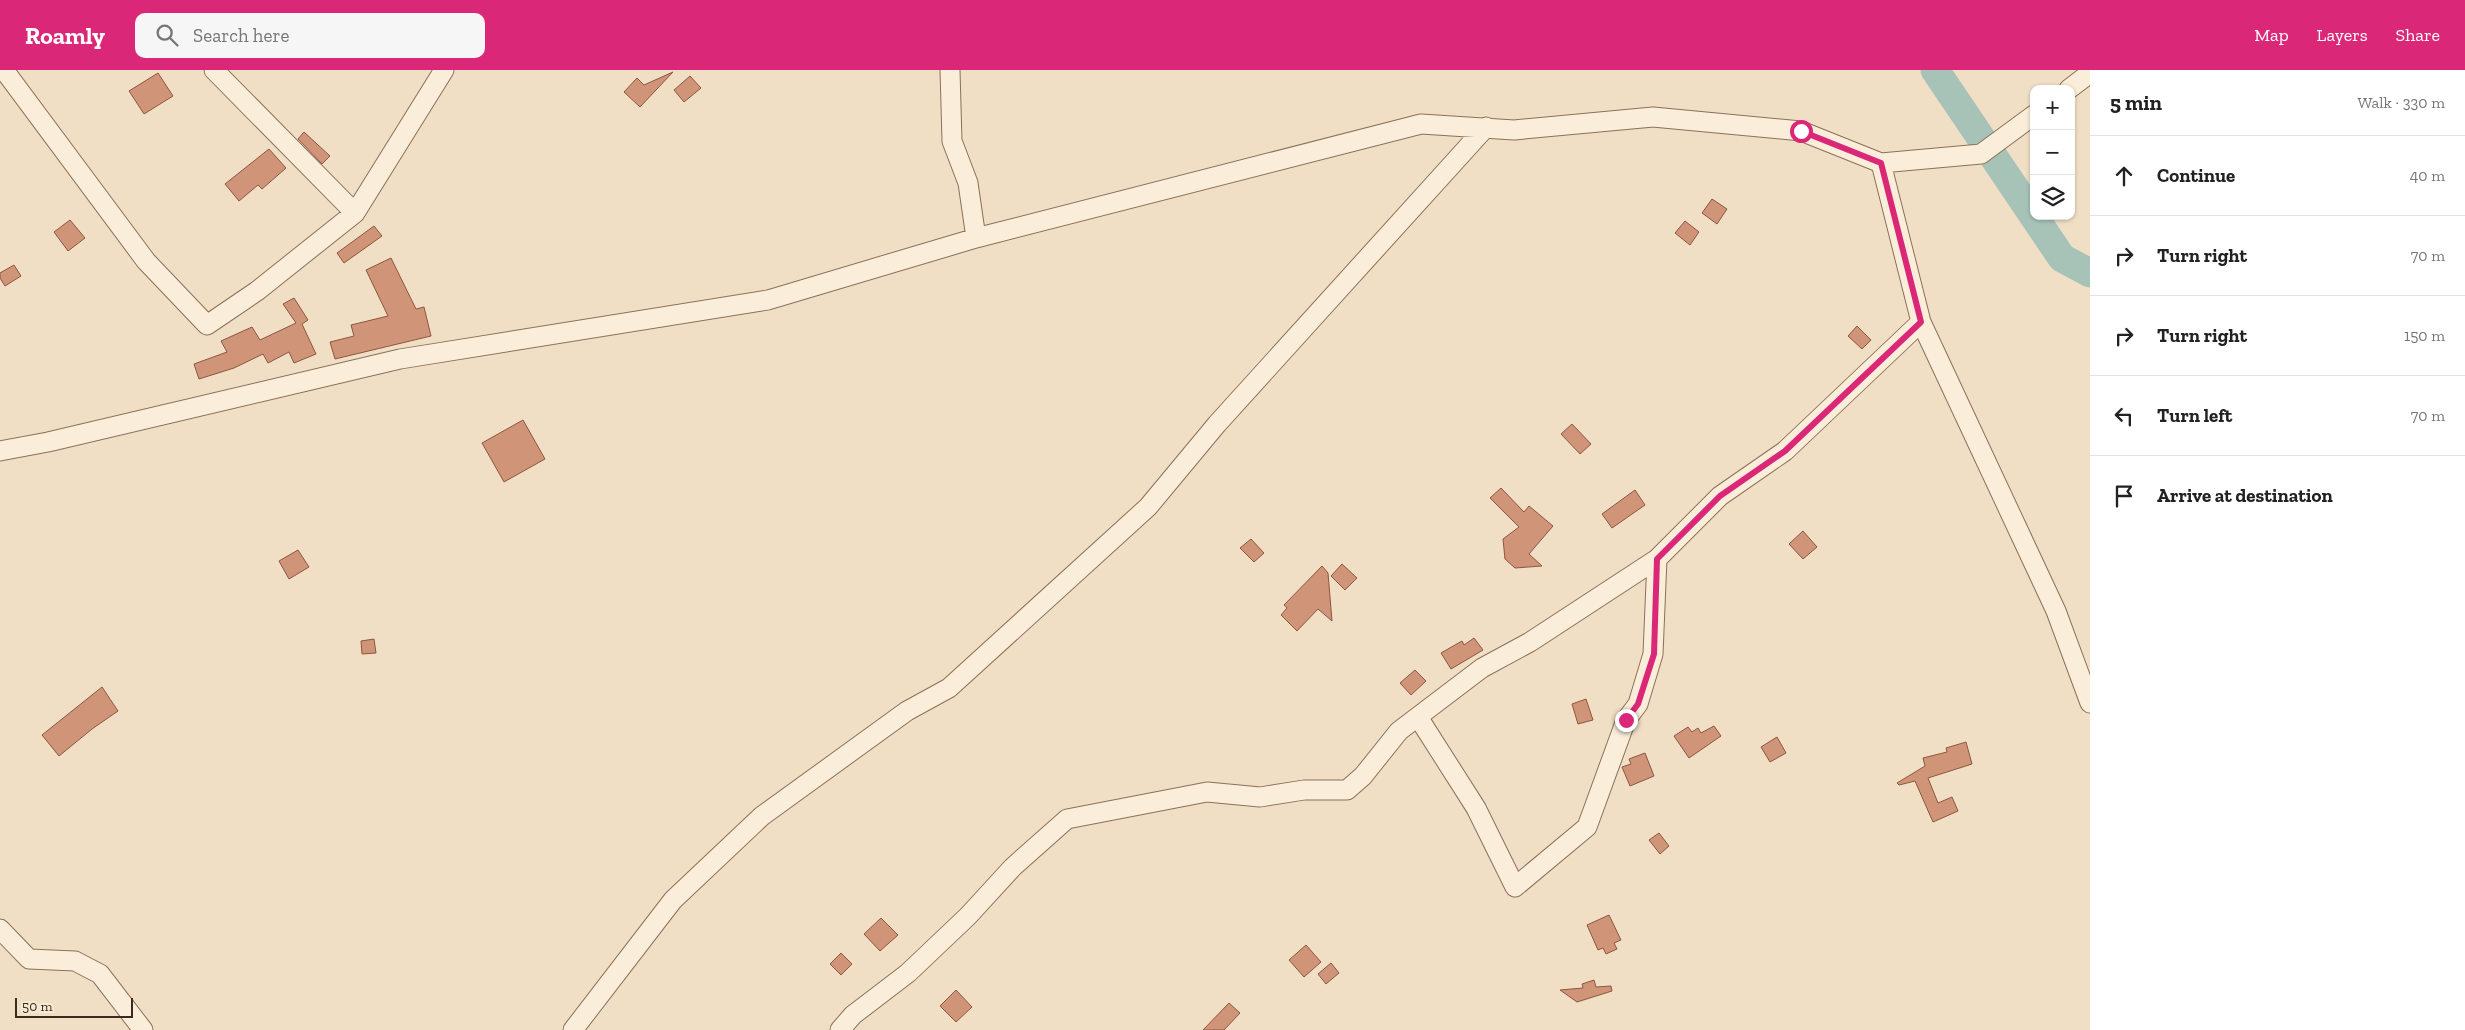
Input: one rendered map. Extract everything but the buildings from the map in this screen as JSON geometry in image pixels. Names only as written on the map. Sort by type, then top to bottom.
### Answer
[{"type":"street","points":[[4,70],[146,261],[207,325],[257,291],[354,213],[444,70]]},
{"type":"street","points":[[214,70],[354,213]]},
{"type":"street","points":[[950,70],[952,141],[968,183],[976,238]]},
{"type":"street","points":[[2074,85],[2090,73]]},
{"type":"street","points":[[0,451],[48,442],[400,359],[768,300],[976,238],[1421,124],[1514,130],[1663,118],[1801,131],[1881,163],[1981,154],[2030,118]]},
{"type":"street","points":[[573,1030],[673,900],[762,816],[907,712],[948,688],[1148,507],[1217,424],[1486,127]]},
{"type":"street","points":[[1881,163],[1921,322],[2056,611],[2090,703]]},
{"type":"street","points":[[840,1030],[853,1016],[908,973],[968,916],[1013,868],[1067,820],[1207,792],[1260,797],[1304,790],[1346,790],[1362,776],[1399,732],[1482,668],[1530,642],[1657,559],[1720,496],[1785,451],[1921,322]]},
{"type":"street","points":[[1418,717],[1476,808],[1515,888],[1587,827],[1626,720],[1638,704],[1654,654],[1657,559]]},
{"type":"street","points":[[0,929],[29,959],[75,961],[100,974],[143,1030]]},
{"type":"waterway","points":[[1935,70],[2062,258],[2090,273]]},
{"type":"route","points":[[1626,720],[1638,704],[1654,654],[1657,559],[1720,496],[1785,451],[1921,322],[1881,163],[1801,131]]}]
